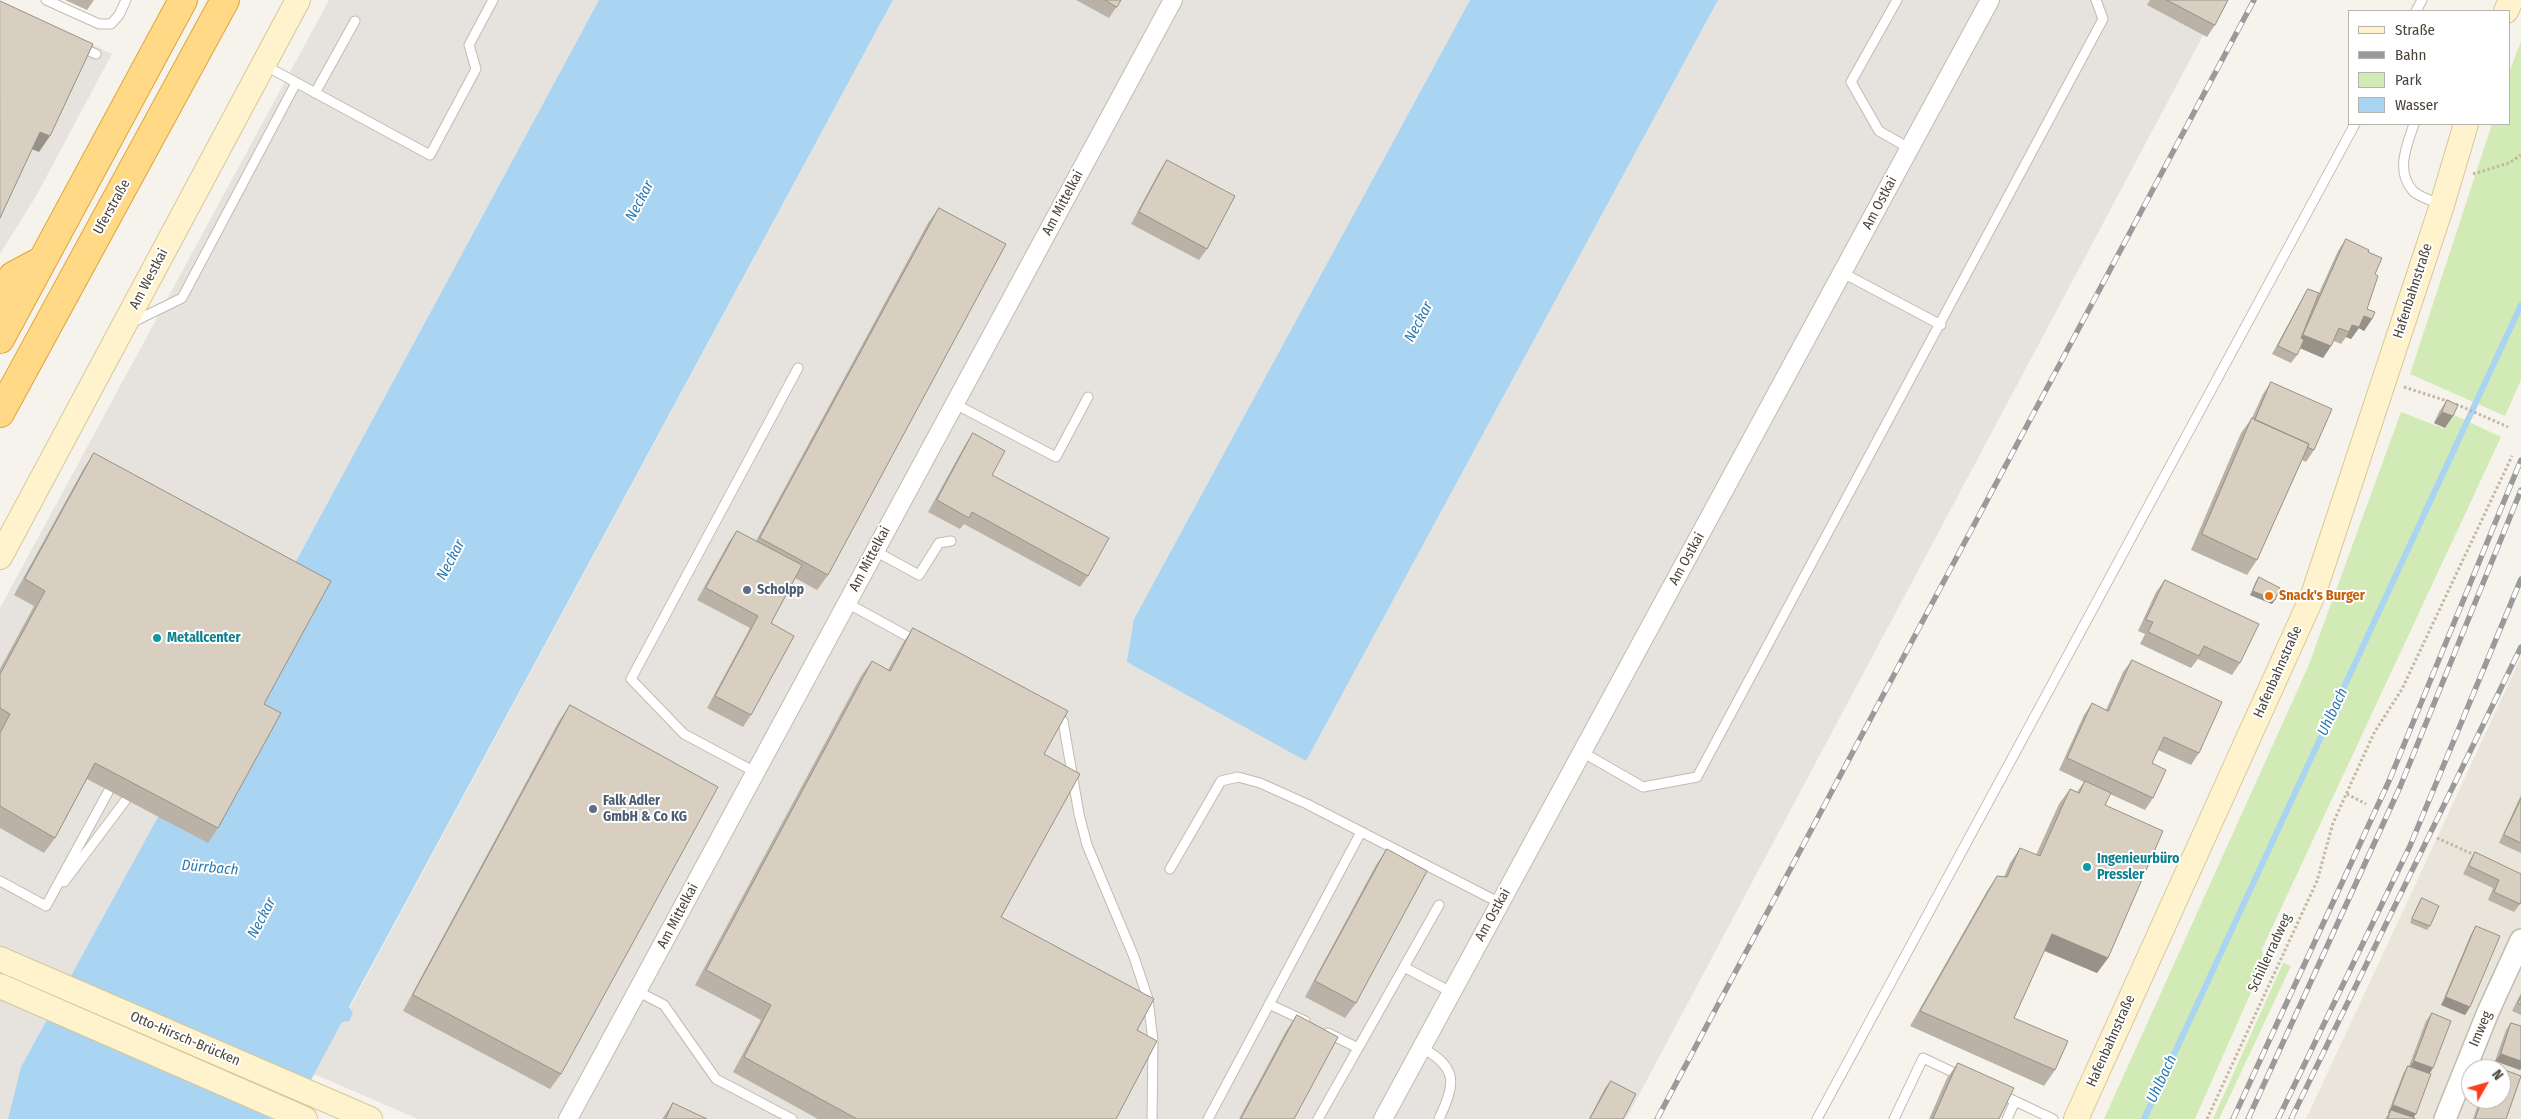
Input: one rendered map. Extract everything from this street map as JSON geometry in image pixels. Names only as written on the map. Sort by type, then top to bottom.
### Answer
[{"type":"highway","points":[[0,339],[183,0]]},
{"type":"highway","name":"Uferstraße","points":[[0,414],[225,0]]},
{"type":"highway","points":[[0,295],[13,276],[43,260]]},
{"type":"main road","name":"Am Westkai","points":[[0,557],[298,0]]},
{"type":"main road","name":"Hafenbahnstraße","points":[[2076,1119],[2313,596],[2442,205],[2466,125]]},
{"type":"main road","name":"Otto-Hirsch-Brücken","points":[[0,959],[370,1119]]},
{"type":"main road","name":"Otto-Hirsch-Brücken","points":[[0,986],[305,1119]]},
{"type":"street","name":"Am Mittelkai","points":[[568,1119],[1173,0]]},
{"type":"street","name":"Am Ostkai","points":[[1383,1119],[1990,0]]},
{"type":"street","name":"Imweg","points":[[2445,1119],[2488,1012],[2521,940]]},
{"type":"lane","points":[[46,0],[99,24],[111,24],[119,15],[126,0]]},
{"type":"lane","points":[[263,65],[430,154],[476,69],[469,45],[493,0]]},
{"type":"lane","points":[[1897,0],[1852,82],[1879,131],[1909,148]]},
{"type":"lane","points":[[1582,752],[1642,786],[1697,777],[1941,325],[2103,19],[2096,0]]},
{"type":"lane","points":[[315,93],[355,21]]},
{"type":"lane","points":[[70,42],[96,54]]},
{"type":"lane","points":[[124,327],[182,298],[296,83]]},
{"type":"lane","points":[[1817,1119],[2354,125]]},
{"type":"lane","points":[[2414,125],[2403,159],[2406,178],[2414,191],[2442,205]]},
{"type":"lane","points":[[1843,273],[1941,325]]},
{"type":"lane","points":[[755,772],[684,734],[630,679],[798,368]]},
{"type":"lane","points":[[954,404],[1056,457],[1088,397]]},
{"type":"lane","points":[[875,551],[919,575],[939,543],[951,541]]},
{"type":"lane","points":[[846,603],[925,646]]},
{"type":"lane","points":[[1046,711],[1063,721],[1079,814],[1087,845],[1134,956],[1148,998],[1153,1042],[1152,1119]]},
{"type":"lane","points":[[1170,868],[1221,781],[1238,777],[1260,783],[1307,804],[1500,903]]},
{"type":"lane","points":[[46,906],[108,792]]},
{"type":"lane","points":[[46,906],[125,801]]},
{"type":"lane","points":[[1208,1119],[1361,832]]},
{"type":"lane","points":[[0,881],[46,906]]},
{"type":"lane","points":[[1318,1119],[1439,905]]},
{"type":"lane","points":[[1404,967],[1451,992]]},
{"type":"lane","points":[[637,991],[664,1005],[716,1079],[792,1119]]},
{"type":"lane","points":[[1270,1004],[1314,1026]]},
{"type":"lane","points":[[1322,1030],[1358,1048]]},
{"type":"lane","points":[[1421,1047],[1436,1056],[1447,1066],[1452,1076],[1446,1104],[1439,1119]]},
{"type":"lane","points":[[1894,1119],[1922,1058],[1973,1082]]},
{"type":"lane","points":[[1990,1090],[2053,1119]]},
{"type":"lane","points":[[2007,1119],[2015,1101]]},
{"type":"path","points":[[2448,182],[2509,163],[2521,155]]},
{"type":"path","points":[[2384,381],[2454,403],[2508,427]]},
{"type":"path","name":"Schillerradweg","points":[[2207,1119],[2317,881],[2333,823],[2374,733],[2402,689],[2512,456]]},
{"type":"path","points":[[2347,794],[2366,804]]},
{"type":"path","points":[[2437,838],[2486,860]]},
{"type":"shaded area","points":[[329,0],[599,0],[21,1067],[8,1119],[0,1119],[0,608]]},
{"type":"shaded area","points":[[893,0],[1470,0],[1134,619],[1306,761],[1718,0],[2222,0],[1626,1119],[418,1119],[314,1074]]},
{"type":"shaded area","points":[[0,2],[112,54],[36,196],[0,254]]},
{"type":"shaded area","points":[[2521,657],[2521,1119],[2306,1119]]},
{"type":"shaded area","points":[[1414,1099],[1427,1106],[1420,1119],[1403,1119]]},
{"type":"green space","points":[[2521,41],[2521,380],[2505,416],[2410,374],[2492,125],[2511,125],[2511,67]]},
{"type":"green space","points":[[2401,412],[2445,429],[2452,414],[2501,437],[2262,949],[2264,963],[2195,1119],[2104,1119],[2308,667]]},
{"type":"green space","points":[[2283,963],[2291,966],[2219,1119],[2213,1119]]},
{"type":"water","points":[[599,0],[893,0],[349,1007],[353,1013],[349,1021],[342,1022],[290,1119],[8,1119],[21,1067]]},
{"type":"water","name":"Neckar","points":[[1470,0],[1718,0],[1306,761],[1127,662],[1134,619]]},
{"type":"building","points":[[1105,0],[1121,0],[1117,7]]},
{"type":"building","points":[[2167,0],[2228,0],[2215,25]]},
{"type":"building","points":[[0,1],[93,44],[50,136],[40,132],[0,218]]},
{"type":"building","points":[[1167,160],[1235,196],[1207,249],[1139,212]]},
{"type":"building","points":[[939,208],[1006,244],[828,575],[760,538]]},
{"type":"building","points":[[2346,239],[2382,258],[2375,274],[2378,276],[2367,309],[2375,312],[2372,319],[2364,316],[2359,327],[2352,325],[2349,332],[2339,328],[2331,346],[2303,335]]},
{"type":"building","points":[[2308,289],[2319,293],[2301,338],[2304,340],[2297,355],[2278,346]]},
{"type":"building","points":[[2271,382],[2332,409],[2314,450],[2307,447],[2309,444],[2255,420]]},
{"type":"building","points":[[2447,400],[2458,405],[2453,416],[2442,412]]},
{"type":"building","points":[[2252,418],[2309,444],[2257,560],[2202,534]]},
{"type":"building","points":[[973,433],[1005,451],[992,475],[1109,538],[1088,576],[972,512],[969,518],[937,500]]},
{"type":"building","name":"Metallcenter","points":[[94,453],[331,581],[264,704],[281,713],[218,828],[95,763],[55,838],[0,806],[0,733],[10,714],[0,708],[0,674],[45,591],[25,579]]},
{"type":"building","points":[[737,531],[802,565],[771,623],[794,636],[751,715],[715,696],[758,616],[706,588]]},
{"type":"building","points":[[2259,577],[2280,588],[2275,600],[2253,591]]},
{"type":"building","points":[[2165,580],[2259,624],[2240,663],[2204,646],[2199,656],[2148,632],[2153,622],[2146,620]]},
{"type":"building","points":[[913,628],[1068,711],[1044,754],[1080,774],[1001,917],[1154,999],[1137,1030],[1157,1041],[1116,1119],[857,1119],[744,1057],[771,1005],[706,970],[872,661],[890,671]]},
{"type":"building","points":[[2132,660],[2222,702],[2199,753],[2164,737],[2152,763],[2166,770],[2153,798],[2067,758],[2092,703],[2108,711]]},
{"type":"building","points":[[570,705],[718,787],[561,1074],[413,995]]},
{"type":"building","points":[[2085,781],[2111,793],[2105,805],[2163,831],[2108,958],[2052,934],[2014,1018],[2068,1041],[2055,1070],[1920,1011],[1997,876],[2007,877],[2020,848],[2040,856],[2070,789],[2079,793]]},
{"type":"building","points":[[2521,799],[2521,843],[2504,835]]},
{"type":"building","points":[[1387,849],[1427,871],[1356,1003],[1315,981]]},
{"type":"building","points":[[2475,852],[2521,874],[2520,904],[2494,892],[2499,880],[2469,866]]},
{"type":"building","points":[[2422,898],[2439,906],[2430,926],[2412,919]]},
{"type":"building","points":[[2476,926],[2500,936],[2470,1007],[2446,997]]},
{"type":"building","points":[[2432,1013],[2451,1021],[2433,1068],[2414,1061]]},
{"type":"building","points":[[1297,1015],[1338,1037],[1294,1119],[1241,1119]]},
{"type":"building","points":[[2511,1023],[2521,1026],[2521,1061],[2501,1054]]},
{"type":"building","points":[[1958,1063],[2014,1088],[1999,1119],[1933,1119]]},
{"type":"building","points":[[2408,1066],[2431,1074],[2416,1114],[2393,1105]]},
{"type":"building","points":[[2511,1072],[2521,1076],[2511,1105]]},
{"type":"building","points":[[1611,1081],[1636,1094],[1623,1119],[1590,1119]]},
{"type":"building","points":[[673,1103],[707,1119],[666,1119]]},
{"type":"building","points":[[2478,1109],[2509,1109],[2506,1119],[2475,1119]]},
{"type":"building","points":[[2391,1110],[2415,1118],[2388,1119]]},
{"type":"waterway","name":"Uhlbach","points":[[2144,1119],[2521,305]]},
{"type":"railway","points":[[1657,1119],[2254,0]]},
{"type":"railway","points":[[2233,1119],[2389,781],[2521,460]]},
{"type":"railway","points":[[2248,1119],[2400,787],[2521,490]]},
{"type":"railway","points":[[2278,1119],[2410,846],[2521,579]]},
{"type":"railway","points":[[2291,1119],[2521,647]]},
{"type":"place","name":"Scholpp","points":[[747,590]]},
{"type":"place","name":"Snack's Burger","points":[[2269,596]]},
{"type":"place","name":"Metallcenter","points":[[157,638]]},
{"type":"place","name":"Falk Adler GmbH & Co KG","points":[[593,809]]},
{"type":"place","name":"Ingenieurbüro Pressler","points":[[2087,867]]},
{"type":"water label","name":"Dürrbach","points":[[210,868]]}]
